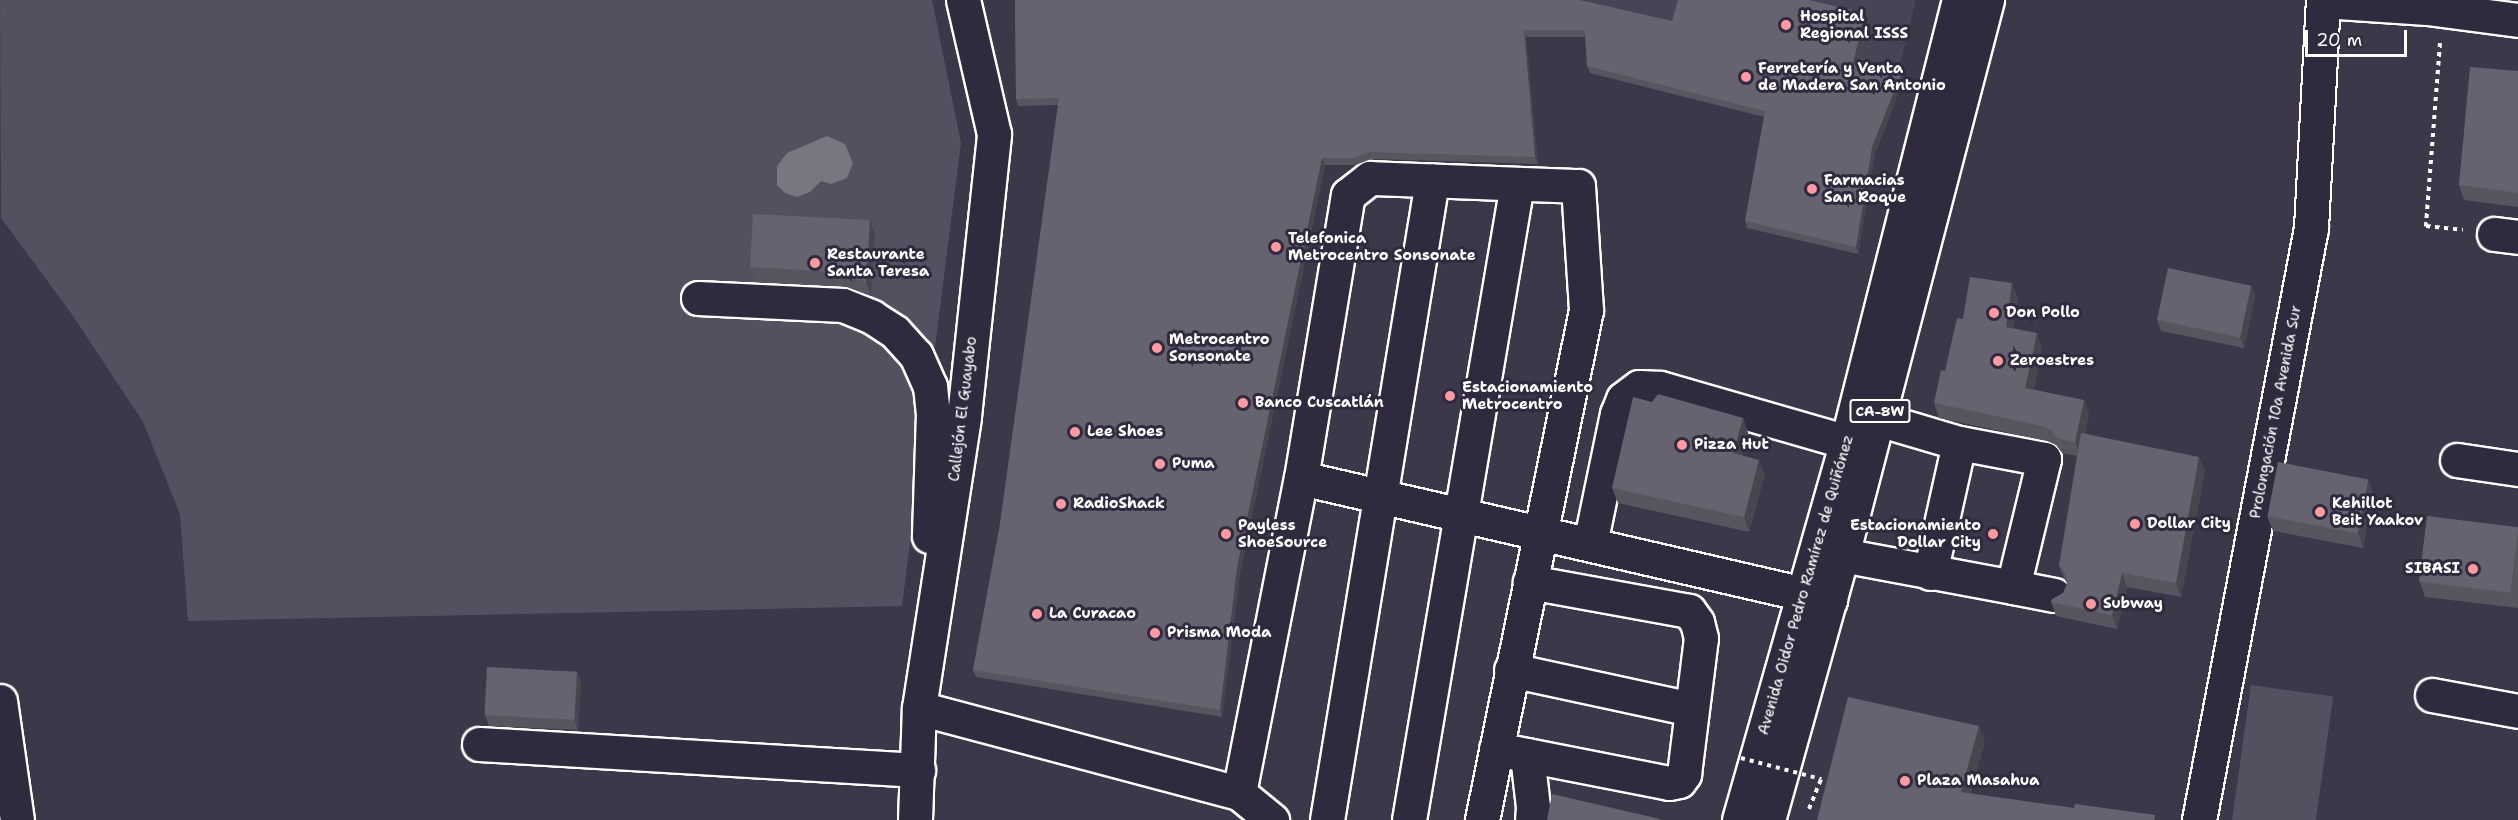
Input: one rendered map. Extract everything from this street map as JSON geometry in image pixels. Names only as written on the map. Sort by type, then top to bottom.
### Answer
[{"type":"street","name":"Callejón El Guayabo","points":[[915,820],[919,708],[964,416],[994,134],[963,0]]},
{"type":"street","name":"Avenida Oidor Pedro Ramírez de Quiñónez","points":[[1768,820],[1817,597],[1847,442],[1959,0]]},
{"type":"street","name":"Avenida Oidor Pedro Ramírez de Quiñónez","points":[[1739,820],[1817,597],[1842,555],[1987,0]]},
{"type":"street","points":[[2323,1],[2442,10],[2518,20]]},
{"type":"street","name":"Prolongación 10a Avenida Sur","points":[[2199,820],[2311,228],[2323,1]]},
{"type":"street","points":[[1239,793],[1301,478],[1348,195],[1370,178],[1578,186],[1586,310],[1482,820]]},
{"type":"street","points":[[1327,820],[1432,181]]},
{"type":"street","points":[[1409,820],[1517,184]]},
{"type":"street","points":[[698,298],[843,305],[872,317],[895,332],[916,355],[930,386],[933,413],[929,541],[935,604]]},
{"type":"street","points":[[1590,544],[1617,414],[1623,399],[1639,387],[1660,388],[1847,442]]},
{"type":"street","points":[[1878,419],[1959,443],[2044,459],[2013,587]]},
{"type":"street","points":[[1930,573],[1959,443]]},
{"type":"street","points":[[2457,460],[2518,469]]},
{"type":"street","points":[[1301,478],[1817,597]]},
{"type":"street","points":[[1842,555],[2054,595]]},
{"type":"street","points":[[1496,749],[1669,783],[1679,781],[1684,774],[1701,638],[1697,622],[1689,611],[1530,582]]},
{"type":"street","points":[[1511,670],[1691,708]]},
{"type":"street","points":[[2432,695],[2518,711]]},
{"type":"street","points":[[0,701],[4,761],[17,820]]},
{"type":"street","points":[[919,708],[1239,793],[1272,820]]},
{"type":"street","points":[[479,744],[918,770]]},
{"type":"street","points":[[1527,755],[1533,807],[1532,820]]},
{"type":"path","points":[[2442,10],[2426,226],[2506,235]]},
{"type":"path","points":[[1741,758],[1821,779],[1806,814]]},
{"type":"shaded area","points":[[0,0],[932,0],[961,143],[902,606],[188,621],[180,514],[143,422],[71,313],[1,218]]},
{"type":"shaded area","name":"Hospital Regional ISSS","points":[[1585,0],[1916,0],[1897,76],[1586,8]]},
{"type":"shaded area","points":[[827,136],[845,144],[853,163],[847,178],[831,184],[821,181],[810,192],[797,197],[785,193],[777,185],[777,166],[787,153]]},
{"type":"shaded area","points":[[2251,685],[2333,697],[2316,820],[2232,820]]},
{"type":"building","name":"Metrocentro Sonsonate","points":[[1015,0],[1580,0],[1672,21],[1678,0],[1809,0],[1865,13],[1853,63],[1901,74],[1872,147],[1856,247],[1745,221],[1765,111],[1587,66],[1585,30],[1524,30],[1535,157],[1368,152],[1354,158],[1322,158],[1237,567],[1220,710],[973,670],[1000,524],[1059,98],[1016,99]]},
{"type":"building","points":[[2470,67],[2518,71],[2518,193],[2459,185]]},
{"type":"building","name":"Restaurante Santa Teresa","points":[[753,214],[870,220],[866,282],[839,272],[750,267]]},
{"type":"building","points":[[2168,268],[2251,286],[2240,338],[2157,320]]},
{"type":"building","points":[[1970,277],[2012,283],[2006,327],[2037,333],[2025,388],[2084,400],[2075,442],[2056,438],[2051,430],[2042,426],[1934,403],[1941,370],[1945,371],[1957,318],[1963,319]]},
{"type":"building","name":"Pizza Hut","points":[[1658,394],[1743,418],[1733,453],[1759,460],[1744,517],[1612,488],[1633,397],[1652,402]]},
{"type":"building","name":"Dollar City","points":[[2081,433],[2199,457],[2176,583],[2122,573],[2112,615],[2051,602],[2063,593],[2067,584],[2066,574],[2059,566]]},
{"type":"building","name":"Kehillot Beit Yaakov","points":[[2278,462],[2368,480],[2358,534],[2268,516]]},
{"type":"building","name":"SIBASI","points":[[2427,516],[2518,527],[2510,593],[2419,582]]},
{"type":"building","points":[[487,667],[577,672],[574,720],[484,715]]},
{"type":"building","name":"Plaza Masahua","points":[[1848,697],[1979,726],[1961,792],[2074,808],[2075,804],[2155,815],[2154,820],[1817,820]]},
{"type":"building","points":[[1552,794],[1660,819],[1660,820],[1547,820]]},
{"type":"place","name":"Hospital Regional ISSS","points":[[1786,25]]},
{"type":"place","name":"Ferretería y Venta de Madera San Antonio","points":[[1746,77]]},
{"type":"place","name":"Farmacias San Roque","points":[[1812,189]]},
{"type":"place","name":"Telefonica Metrocentro Sonsonate","points":[[1276,247]]},
{"type":"place","name":"Restaurante Santa Teresa","points":[[815,263]]},
{"type":"place","name":"Don Pollo","points":[[1994,313]]},
{"type":"place","name":"Metrocentro Sonsonate","points":[[1157,348]]},
{"type":"place","name":"Zeroestres","points":[[1998,361]]},
{"type":"place","name":"Estacionamiento Metrocentro","points":[[1450,396]]},
{"type":"place","name":"Banco Cuscatlán","points":[[1243,403]]},
{"type":"place","name":"Lee Shoes","points":[[1075,432]]},
{"type":"place","name":"Pizza Hut","points":[[1682,445]]},
{"type":"place","name":"Puma","points":[[1160,464]]},
{"type":"place","name":"RadioShack","points":[[1061,504]]},
{"type":"place","name":"Kehillot Beit Yaakov","points":[[2320,512]]},
{"type":"place","name":"Dollar City","points":[[2135,524]]},
{"type":"place","name":"Payless ShoeSource","points":[[1226,534]]},
{"type":"place","name":"Estacionamiento Dollar City","points":[[1993,534]]},
{"type":"place","name":"SIBASI","points":[[2473,569]]},
{"type":"place","name":"Subway","points":[[2091,604]]},
{"type":"place","name":"La Curacao","points":[[1037,614]]},
{"type":"place","name":"Prisma Moda","points":[[1155,633]]},
{"type":"place","name":"Plaza Masahua","points":[[1905,781]]}]
